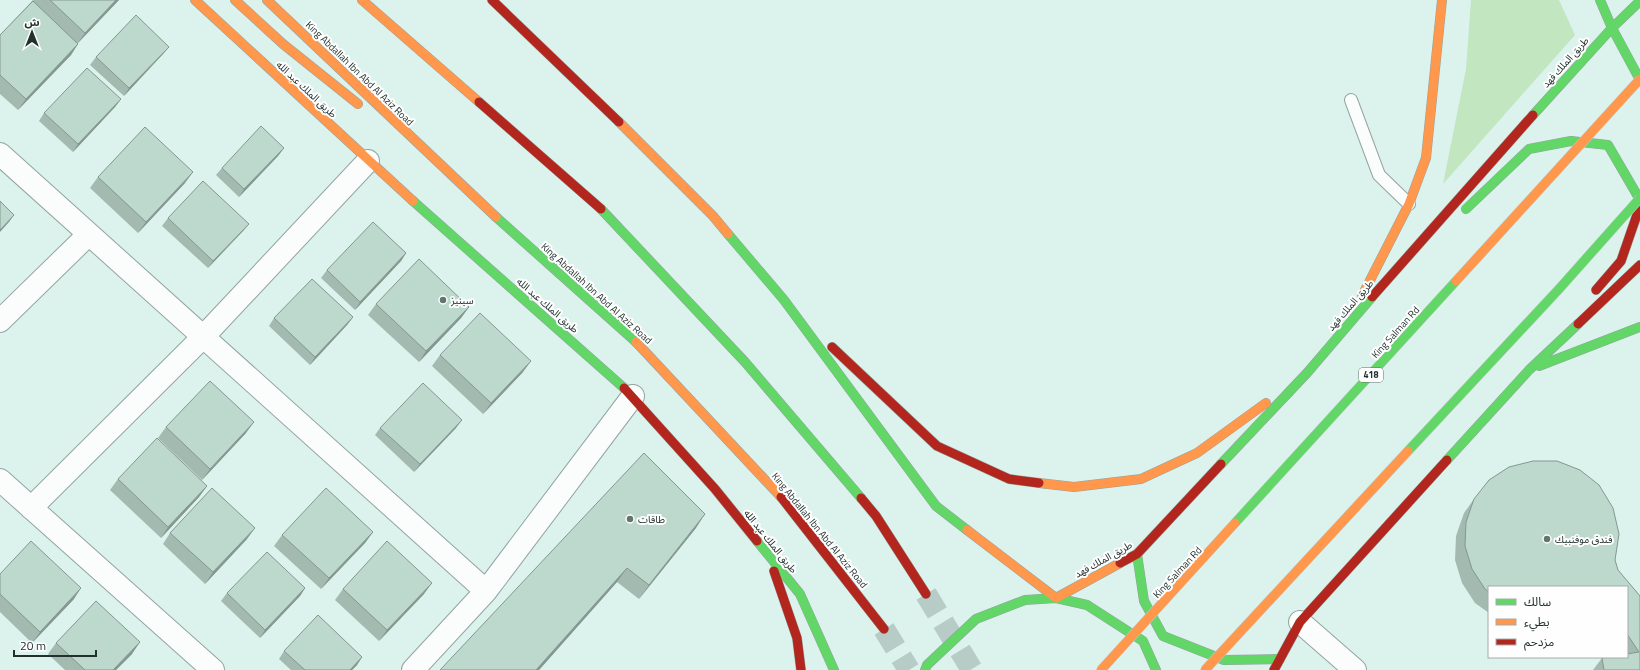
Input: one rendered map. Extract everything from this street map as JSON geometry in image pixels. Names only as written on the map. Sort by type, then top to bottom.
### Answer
[{"type":"main road","name":"طريق الملك عبد الله","points":[[195,0],[368,161],[633,396],[715,489],[800,594],[834,670]]},
{"type":"main road","points":[[235,0],[283,44],[364,109]]},
{"type":"main road","name":"King Abdallah Ibn Abd Al Aziz Road","points":[[267,0],[471,194],[643,349],[773,487],[884,629]]},
{"type":"main road","points":[[362,0],[602,210],[745,362],[876,516],[926,594]]},
{"type":"main road","points":[[371,0],[390,23]]},
{"type":"main road","points":[[492,0],[570,73],[713,216],[784,300],[936,506],[1056,598]]},
{"type":"main road","points":[[1348,324],[1409,204],[1426,158],[1442,0]]},
{"type":"main road","points":[[1600,0],[1612,28],[1640,79]]},
{"type":"main road","name":"طريق الملك فهد","points":[[1056,598],[1137,554],[1307,373],[1348,324],[1535,112],[1612,28],[1640,1]]},
{"type":"main road","name":"King Salman Rd","points":[[1100,670],[1640,79]]},
{"type":"main road","points":[[389,129],[471,194]]},
{"type":"main road","points":[[1205,670],[1554,295],[1640,199],[1608,145],[1571,141],[1529,149],[1461,215]]},
{"type":"main road","points":[[1590,297],[1621,261],[1640,206]]},
{"type":"main road","points":[[1348,324],[1438,237]]},
{"type":"main road","points":[[1529,370],[1640,265]]},
{"type":"main road","points":[[784,300],[895,408],[937,446],[1009,479],[1074,487],[1141,479],[1198,453],[1307,373]]},
{"type":"main road","points":[[1274,670],[1300,622],[1529,370],[1580,310]]},
{"type":"main road","points":[[1529,370],[1640,327]]},
{"type":"main road","points":[[1137,554],[1144,601],[1163,636],[1224,660],[1280,658]]},
{"type":"main road","points":[[770,556],[797,638],[800,670]]},
{"type":"main road","points":[[925,670],[927,665],[976,619],[1025,600],[1056,598],[1087,605],[1143,641],[1156,670]]},
{"type":"street","points":[[0,154],[486,591]]},
{"type":"street","points":[[31,508],[203,337],[368,161]]},
{"type":"street","points":[[0,321],[89,234]]},
{"type":"street","points":[[413,670],[486,591],[633,396]]},
{"type":"street","points":[[0,480],[213,670]]},
{"type":"street","points":[[1300,622],[1355,670]]},
{"type":"lane","points":[[1351,100],[1378,174],[1409,204]]},
{"type":"green space","points":[[1471,0],[1559,0],[1575,35],[1443,184],[1466,69]]},
{"type":"building","points":[[50,0],[116,0],[85,33]]},
{"type":"building","points":[[33,1],[78,44],[26,99],[0,75],[0,35]]},
{"type":"building","points":[[136,15],[169,47],[129,88],[96,57]]},
{"type":"building","points":[[87,68],[121,99],[78,144],[44,113]]},
{"type":"building","points":[[261,126],[284,148],[244,189],[222,168]]},
{"type":"building","points":[[145,127],[193,172],[146,222],[98,177]]},
{"type":"building","points":[[203,181],[249,224],[213,261],[168,218]]},
{"type":"building","points":[[0,201],[14,215],[0,230]]},
{"type":"building","points":[[373,222],[406,253],[360,302],[327,270]]},
{"type":"building","points":[[419,259],[469,307],[426,351],[376,304]]},
{"type":"building","points":[[312,279],[353,317],[315,357],[274,318]]},
{"type":"building","points":[[480,313],[531,361],[491,403],[440,355]]},
{"type":"building","points":[[210,381],[254,422],[210,469],[166,427]]},
{"type":"building","points":[[423,383],[462,420],[420,464],[380,428]]},
{"type":"building","points":[[157,438],[207,486],[168,527],[118,479]]},
{"type":"building","points":[[644,453],[705,514],[649,585],[627,568],[536,670],[440,670]]},
{"type":"building","points":[[1533,461],[1557,461],[1580,470],[1599,485],[1613,508],[1619,534],[1615,560],[1618,570],[1640,596],[1640,670],[1604,670],[1602,658],[1628,658],[1628,654],[1639,652],[1628,636],[1628,586],[1488,586],[1488,591],[1472,569],[1465,546],[1466,522],[1474,499],[1489,480],[1509,467]]},
{"type":"building","points":[[212,488],[255,528],[213,572],[170,533]]},
{"type":"building","points":[[326,488],[373,532],[329,578],[282,535]]},
{"type":"building","points":[[31,541],[81,588],[40,632],[0,594],[0,574]]},
{"type":"building","points":[[387,541],[432,583],[387,630],[343,589]]},
{"type":"building","points":[[267,552],[305,588],[265,630],[227,593]]},
{"type":"building","points":[[96,601],[140,642],[113,670],[85,670],[56,643]]},
{"type":"building","points":[[318,615],[362,657],[350,670],[305,670],[284,651]]},
{"type":"tunnel","points":[[926,594],[972,670]]},
{"type":"tunnel","points":[[884,629],[909,670]]},
{"type":"traffic: fast","points":[[1600,0],[1612,28]]},
{"type":"traffic: fast","points":[[1533,115],[1612,28],[1640,1]]},
{"type":"traffic: fast","points":[[1612,28],[1640,80]]},
{"type":"traffic: fast","points":[[1466,209],[1529,149],[1571,141],[1608,145],[1640,200]]},
{"type":"traffic: fast","points":[[1408,451],[1559,289],[1640,198]]},
{"type":"traffic: fast","points":[[413,201],[624,388]]},
{"type":"traffic: fast","points":[[601,209],[745,362],[861,498]]},
{"type":"traffic: fast","points":[[496,217],[636,342]]},
{"type":"traffic: fast","points":[[728,234],[784,300],[936,506],[967,530]]},
{"type":"traffic: fast","points":[[1235,523],[1456,281]]},
{"type":"traffic: fast","points":[[1221,464],[1307,373],[1372,297]]},
{"type":"traffic: fast","points":[[1447,460],[1529,370],[1578,324]]},
{"type":"traffic: fast","points":[[1539,366],[1640,327]]},
{"type":"traffic: fast","points":[[757,541],[800,594],[834,670]]},
{"type":"traffic: fast","points":[[1137,554],[1144,601],[1163,636],[1224,660],[1280,659]]},
{"type":"traffic: fast","points":[[925,670],[927,665],[976,619],[1025,600],[1056,598],[1087,605],[1143,641],[1156,670]]},
{"type":"traffic: slow","points":[[195,0],[413,201]]},
{"type":"traffic: slow","points":[[235,0],[283,44],[358,104]]},
{"type":"traffic: slow","points":[[267,0],[496,217]]},
{"type":"traffic: slow","points":[[362,0],[479,102]]},
{"type":"traffic: slow","points":[[1362,296],[1409,204],[1426,158],[1442,0]]},
{"type":"traffic: slow","points":[[1456,281],[1640,79]]},
{"type":"traffic: slow","points":[[619,122],[713,216],[728,234]]},
{"type":"traffic: slow","points":[[636,342],[781,497]]},
{"type":"traffic: slow","points":[[1039,483],[1074,487],[1141,479],[1197,453],[1266,403]]},
{"type":"traffic: slow","points":[[1205,670],[1408,451]]},
{"type":"traffic: slow","points":[[1101,670],[1235,523]]},
{"type":"traffic: slow","points":[[967,530],[1056,598],[1120,563]]},
{"type":"traffic: jam","points":[[492,0],[619,122]]},
{"type":"traffic: jam","points":[[479,102],[601,209]]},
{"type":"traffic: jam","points":[[1372,297],[1533,115]]},
{"type":"traffic: jam","points":[[1596,290],[1621,261],[1640,206]]},
{"type":"traffic: jam","points":[[1578,324],[1640,265]]},
{"type":"traffic: jam","points":[[832,347],[937,446],[1009,479],[1039,483]]},
{"type":"traffic: jam","points":[[624,388],[715,489],[757,541]]},
{"type":"traffic: jam","points":[[1274,670],[1300,622],[1447,460]]},
{"type":"traffic: jam","points":[[1120,563],[1137,554],[1221,464]]},
{"type":"traffic: jam","points":[[781,497],[884,629]]},
{"type":"traffic: jam","points":[[861,498],[876,516],[926,594]]},
{"type":"traffic: jam","points":[[774,571],[797,638],[801,670]]},
{"type":"place","name":"سينيز","points":[[443,300]]},
{"type":"place","name":"طاقات","points":[[630,519]]},
{"type":"place","name":"فندق موفنبيك","points":[[1547,539]]}]
